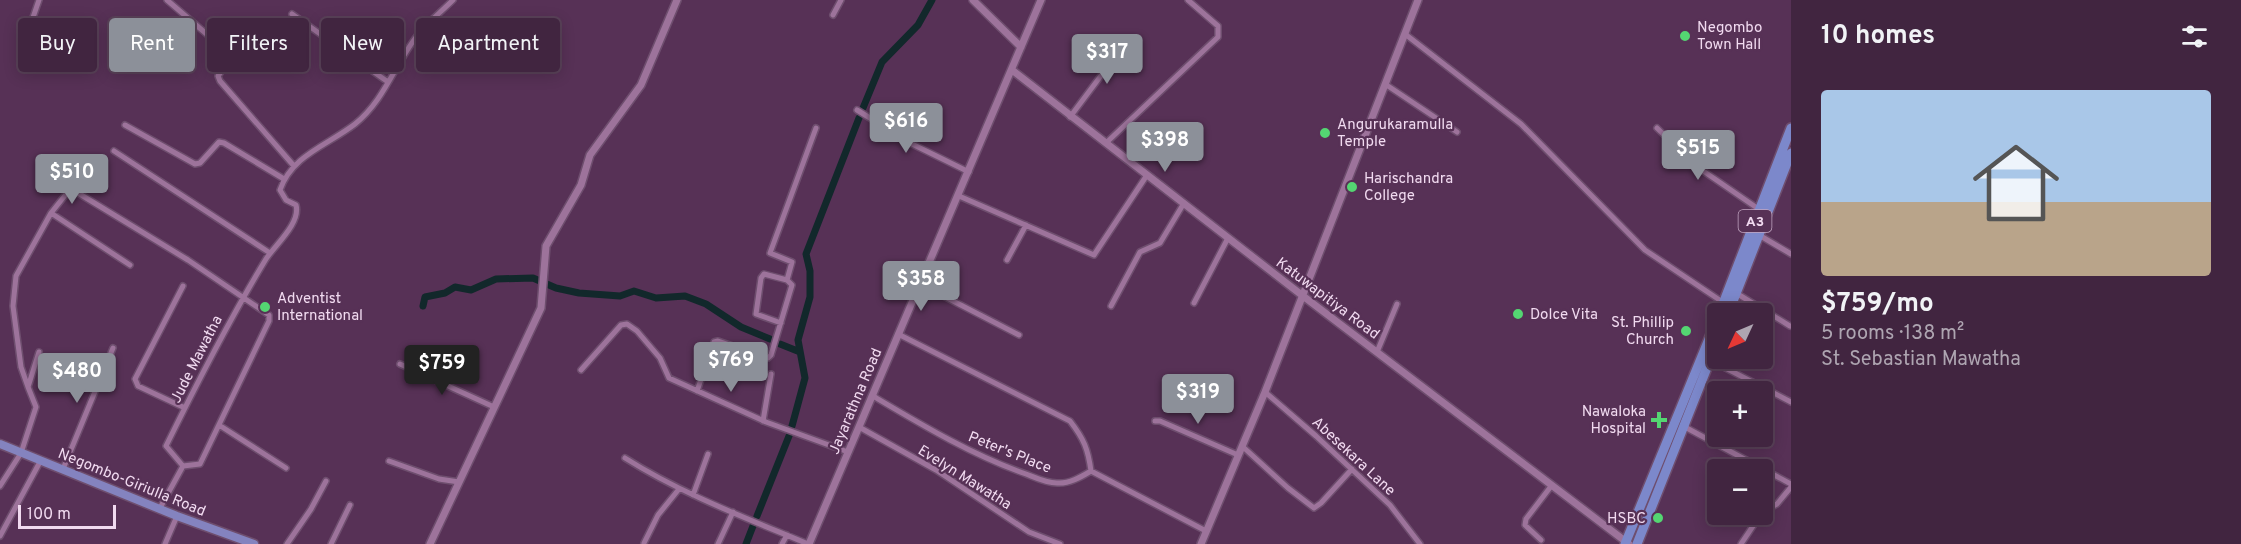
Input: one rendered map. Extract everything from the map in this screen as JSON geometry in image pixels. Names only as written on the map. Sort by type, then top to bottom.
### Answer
[{"type":"highway","name":"A3","points":[[1729,303],[1791,128]]},
{"type":"highway","name":"A3","points":[[1730,303],[1791,153]]},
{"type":"highway","name":"A3","points":[[1627,543],[1707,343]]},
{"type":"highway","points":[[1637,544],[1707,367]]},
{"type":"main road","name":"Negombo-Giriulla Road","points":[[0,444],[177,516],[254,544]]},
{"type":"street","points":[[33,18],[39,0]]},
{"type":"street","points":[[167,0],[231,55],[218,75],[220,81],[294,166]]},
{"type":"street","points":[[440,0],[447,6]]},
{"type":"street","points":[[125,124],[195,164],[200,163],[219,142],[284,179],[304,156],[355,123],[373,106],[417,36],[453,0]]},
{"type":"street","points":[[430,544],[541,308],[546,246],[581,185],[590,155],[641,85],[677,0]]},
{"type":"street","points":[[833,15],[841,0]]},
{"type":"street","points":[[973,0],[1021,47]]},
{"type":"street","name":"Jayarathna Road","points":[[809,544],[1041,0]]},
{"type":"street","points":[[1106,143],[1218,37],[1218,26],[1188,0]]},
{"type":"street","points":[[1201,544],[1265,392],[1418,0]]},
{"type":"street","points":[[292,14],[388,82]]},
{"type":"street","points":[[1405,33],[1521,124],[1645,249],[1720,303]]},
{"type":"street","points":[[1070,117],[1126,41]]},
{"type":"street","name":"Katuwapitiya Road","points":[[1012,70],[1070,117],[1627,543]]},
{"type":"street","points":[[1385,84],[1456,132]]},
{"type":"street","points":[[857,110],[912,144],[969,172]]},
{"type":"street","points":[[787,280],[792,262],[770,253],[816,128]]},
{"type":"street","points":[[1657,128],[1690,162],[1760,210]]},
{"type":"street","points":[[114,151],[270,253]]},
{"type":"street","points":[[958,196],[1095,255],[1148,175]]},
{"type":"street","name":"Jude Mawatha","points":[[183,466],[166,446],[222,333],[270,253],[293,223],[298,212],[296,205],[286,200],[280,190],[284,179]]},
{"type":"street","points":[[0,486],[21,453],[36,406],[21,367],[13,306],[16,276],[51,213],[67,193],[78,194],[188,260],[269,315],[269,321],[200,464],[183,466],[160,508]]},
{"type":"street","points":[[1111,306],[1140,252],[1160,243],[1184,203]]},
{"type":"street","points":[[51,213],[130,265]]},
{"type":"street","points":[[1008,260],[1026,225]]},
{"type":"street","points":[[1759,235],[1791,254]]},
{"type":"street","points":[[1194,303],[1228,238]]},
{"type":"street","points":[[697,391],[714,342],[718,341],[768,358],[781,323],[792,285],[787,280],[764,274],[761,278],[756,314],[781,323]]},
{"type":"street","points":[[920,284],[1019,335]]},
{"type":"street","points":[[183,286],[135,379],[138,386],[185,408]]},
{"type":"street","points":[[1736,293],[1790,326]]},
{"type":"street","points":[[1377,352],[1397,304]]},
{"type":"street","points":[[581,370],[621,324],[627,324],[638,331],[660,358],[669,378],[763,421],[848,452]]},
{"type":"street","points":[[898,334],[1070,421],[1082,436],[1089,452],[1091,471],[1206,531]]},
{"type":"street","points":[[63,469],[112,348]]},
{"type":"street","points":[[28,387],[39,352]]},
{"type":"street","points":[[400,364],[494,407]]},
{"type":"street","points":[[1727,369],[1791,402]]},
{"type":"street","points":[[763,421],[771,374]]},
{"type":"street","name":"Abesekara Lane","points":[[1265,392],[1390,505],[1420,544]]},
{"type":"street","name":"Peter's Place","points":[[873,396],[943,436],[1010,468],[1047,482],[1059,484],[1075,480],[1091,471]]},
{"type":"street","points":[[1155,421],[1238,455]]},
{"type":"street","points":[[219,425],[286,468]]},
{"type":"street","points":[[1683,426],[1791,486],[1773,506]]},
{"type":"street","name":"Evelyn Mawatha","points":[[859,427],[936,470],[1029,532],[1060,544]]},
{"type":"street","points":[[1242,446],[1288,488],[1314,508],[1352,469]]},
{"type":"street","points":[[693,495],[708,454]]},
{"type":"street","points":[[625,458],[679,489],[809,544]]},
{"type":"street","points":[[0,536],[40,460]]},
{"type":"street","points":[[389,461],[439,479],[459,482]]},
{"type":"street","points":[[287,544],[311,509],[326,481]]},
{"type":"street","points":[[1541,540],[1524,525],[1526,519],[1552,485]]},
{"type":"street","points":[[644,543],[658,515],[679,489]]},
{"type":"street","points":[[331,544],[350,505]]},
{"type":"street","points":[[718,544],[733,512]]},
{"type":"street","points":[[165,544],[177,516]]},
{"type":"street","points":[[1741,544],[1754,525]]},
{"type":"street","points":[[782,544],[787,535]]},
{"type":"waterway","points":[[863,108],[882,62],[918,25],[932,0]]},
{"type":"waterway","points":[[792,426],[805,378],[798,340],[810,297],[810,271],[806,254],[859,118]]},
{"type":"waterway","points":[[423,306],[425,297],[445,293],[455,287],[471,290],[496,279],[533,278],[556,288],[579,293],[620,296],[634,291],[656,298],[685,296],[706,304],[741,327],[770,339]]},
{"type":"waterway","points":[[780,344],[800,352]]},
{"type":"waterway","points":[[757,516],[789,436]]},
{"type":"waterway","points":[[746,544],[753,526]]},
{"type":"place","name":"Negombo Town Hall","points":[[1685,36]]},
{"type":"place","name":"Angurukaramulla Temple","points":[[1325,133]]},
{"type":"place","name":"Harischandra College","points":[[1352,187]]},
{"type":"place","name":"Adventist International","points":[[265,307]]},
{"type":"place","name":"Dolce Vita","points":[[1518,314]]},
{"type":"place","name":"St. Phillip Church","points":[[1686,331]]},
{"type":"place","name":"Nawaloka Hospital","points":[[1659,420]]},
{"type":"place","name":"HSBC","points":[[1658,518]]}]
